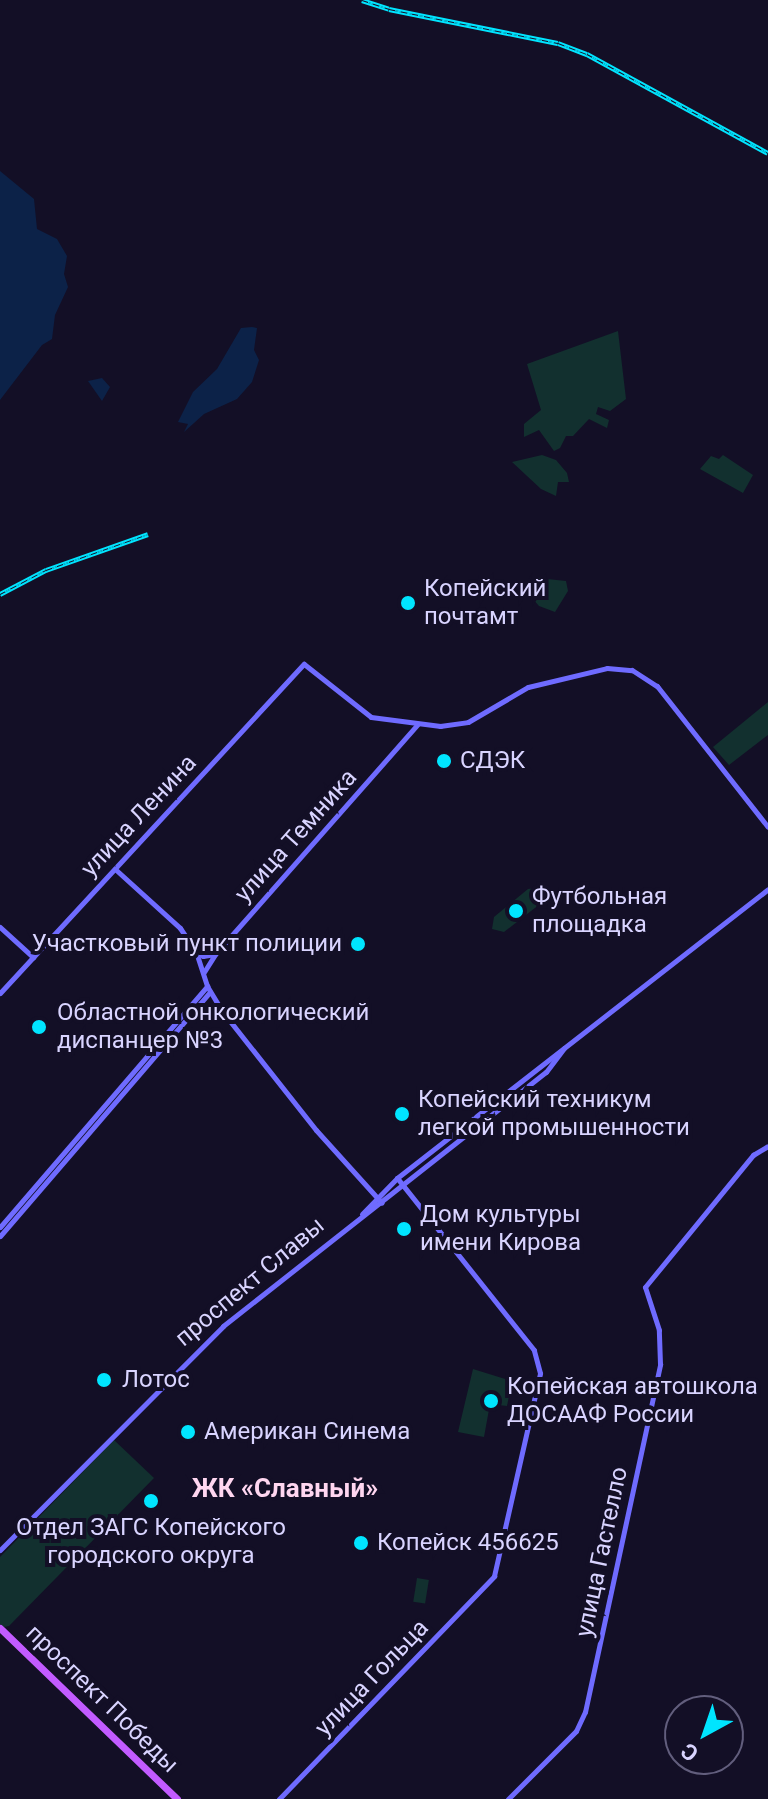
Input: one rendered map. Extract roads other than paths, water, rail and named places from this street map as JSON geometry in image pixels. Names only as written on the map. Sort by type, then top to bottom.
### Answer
[{"type":"main road","name":"проспект Победы","points":[[2,1633],[170,1799]]},
{"type":"main road","name":"проспект Победы","points":[[2,1633],[177,1799]]},
{"type":"street","name":"улица Ленина","points":[[0,993],[304,664],[371,717],[418,724]]},
{"type":"street","points":[[418,724],[460,724],[528,687],[593,670],[632,670],[657,686],[768,827]]},
{"type":"street","name":"улица Темника","points":[[204,973],[216,953],[418,724]]},
{"type":"street","points":[[115,869],[180,928],[196,952],[208,989],[221,1009],[316,1130],[382,1203]]},
{"type":"street","name":"проспект Славы","points":[[359,1218],[376,1196],[397,1178],[768,889]]},
{"type":"street","points":[[0,927],[33,957]]},
{"type":"street","points":[[196,952],[208,956],[216,953]]},
{"type":"street","points":[[0,1227],[193,1012],[208,989]]},
{"type":"street","points":[[0,1236],[208,989]]},
{"type":"street","points":[[193,1012],[207,1006],[221,1009]]},
{"type":"street","name":"проспект Славы","points":[[0,1550],[195,1351],[546,1072],[564,1048]]},
{"type":"street","points":[[478,1114],[484,1122]]},
{"type":"street","points":[[452,1134],[458,1142]]},
{"type":"street","name":"улица Гастелло","points":[[508,1799],[579,1726],[605,1624],[660,1364],[659,1330],[644,1293],[647,1281],[738,1172],[757,1151],[768,1146]]},
{"type":"street","points":[[397,1178],[404,1186]]},
{"type":"street","name":"улица Гольца","points":[[279,1799],[490,1581],[500,1558],[540,1364],[534,1350],[404,1186]]},
{"type":"water","points":[[0,171],[34,199],[37,229],[57,239],[67,256],[64,274],[68,287],[55,315],[52,339],[42,345],[0,400]]},
{"type":"water","points":[[241,328],[257,328],[254,350],[259,360],[252,382],[237,399],[204,414],[184,432],[188,424],[178,422],[193,392],[217,369]]},
{"type":"water","points":[[102,378],[110,387],[102,401],[88,381]]},
{"type":"railway","points":[[362,0],[389,9],[558,43],[587,54],[768,153]]},
{"type":"railway","points":[[0,594],[46,570],[148,534]]},
{"type":"place","name":"Копейский почтамт","points":[[408,603]]},
{"type":"place","name":"СДЭК","points":[[444,761]]},
{"type":"place","name":"Футбольная площадка","points":[[516,911]]},
{"type":"place","name":"Участковый пункт полиции","points":[[358,944]]},
{"type":"place","name":"Областной онкологический диспанцер №3","points":[[39,1027]]},
{"type":"place","name":"Копейский техникум легкой промышенности","points":[[402,1114]]},
{"type":"place","name":"Дом культуры имени Кирова","points":[[404,1229]]},
{"type":"place","name":"Лотос","points":[[104,1380]]},
{"type":"place","name":"Копейская автошкола ДОСААФ России","points":[[491,1401]]},
{"type":"place","name":"Американ Синема","points":[[188,1432]]},
{"type":"place","name":"Отдел ЗАГС Копейского городского округа","points":[[151,1501]]},
{"type":"place","name":"Копейск 456625","points":[[361,1543]]},
{"type":"district","name":"ЖК «Славный»","points":[[285,1489]]}]
